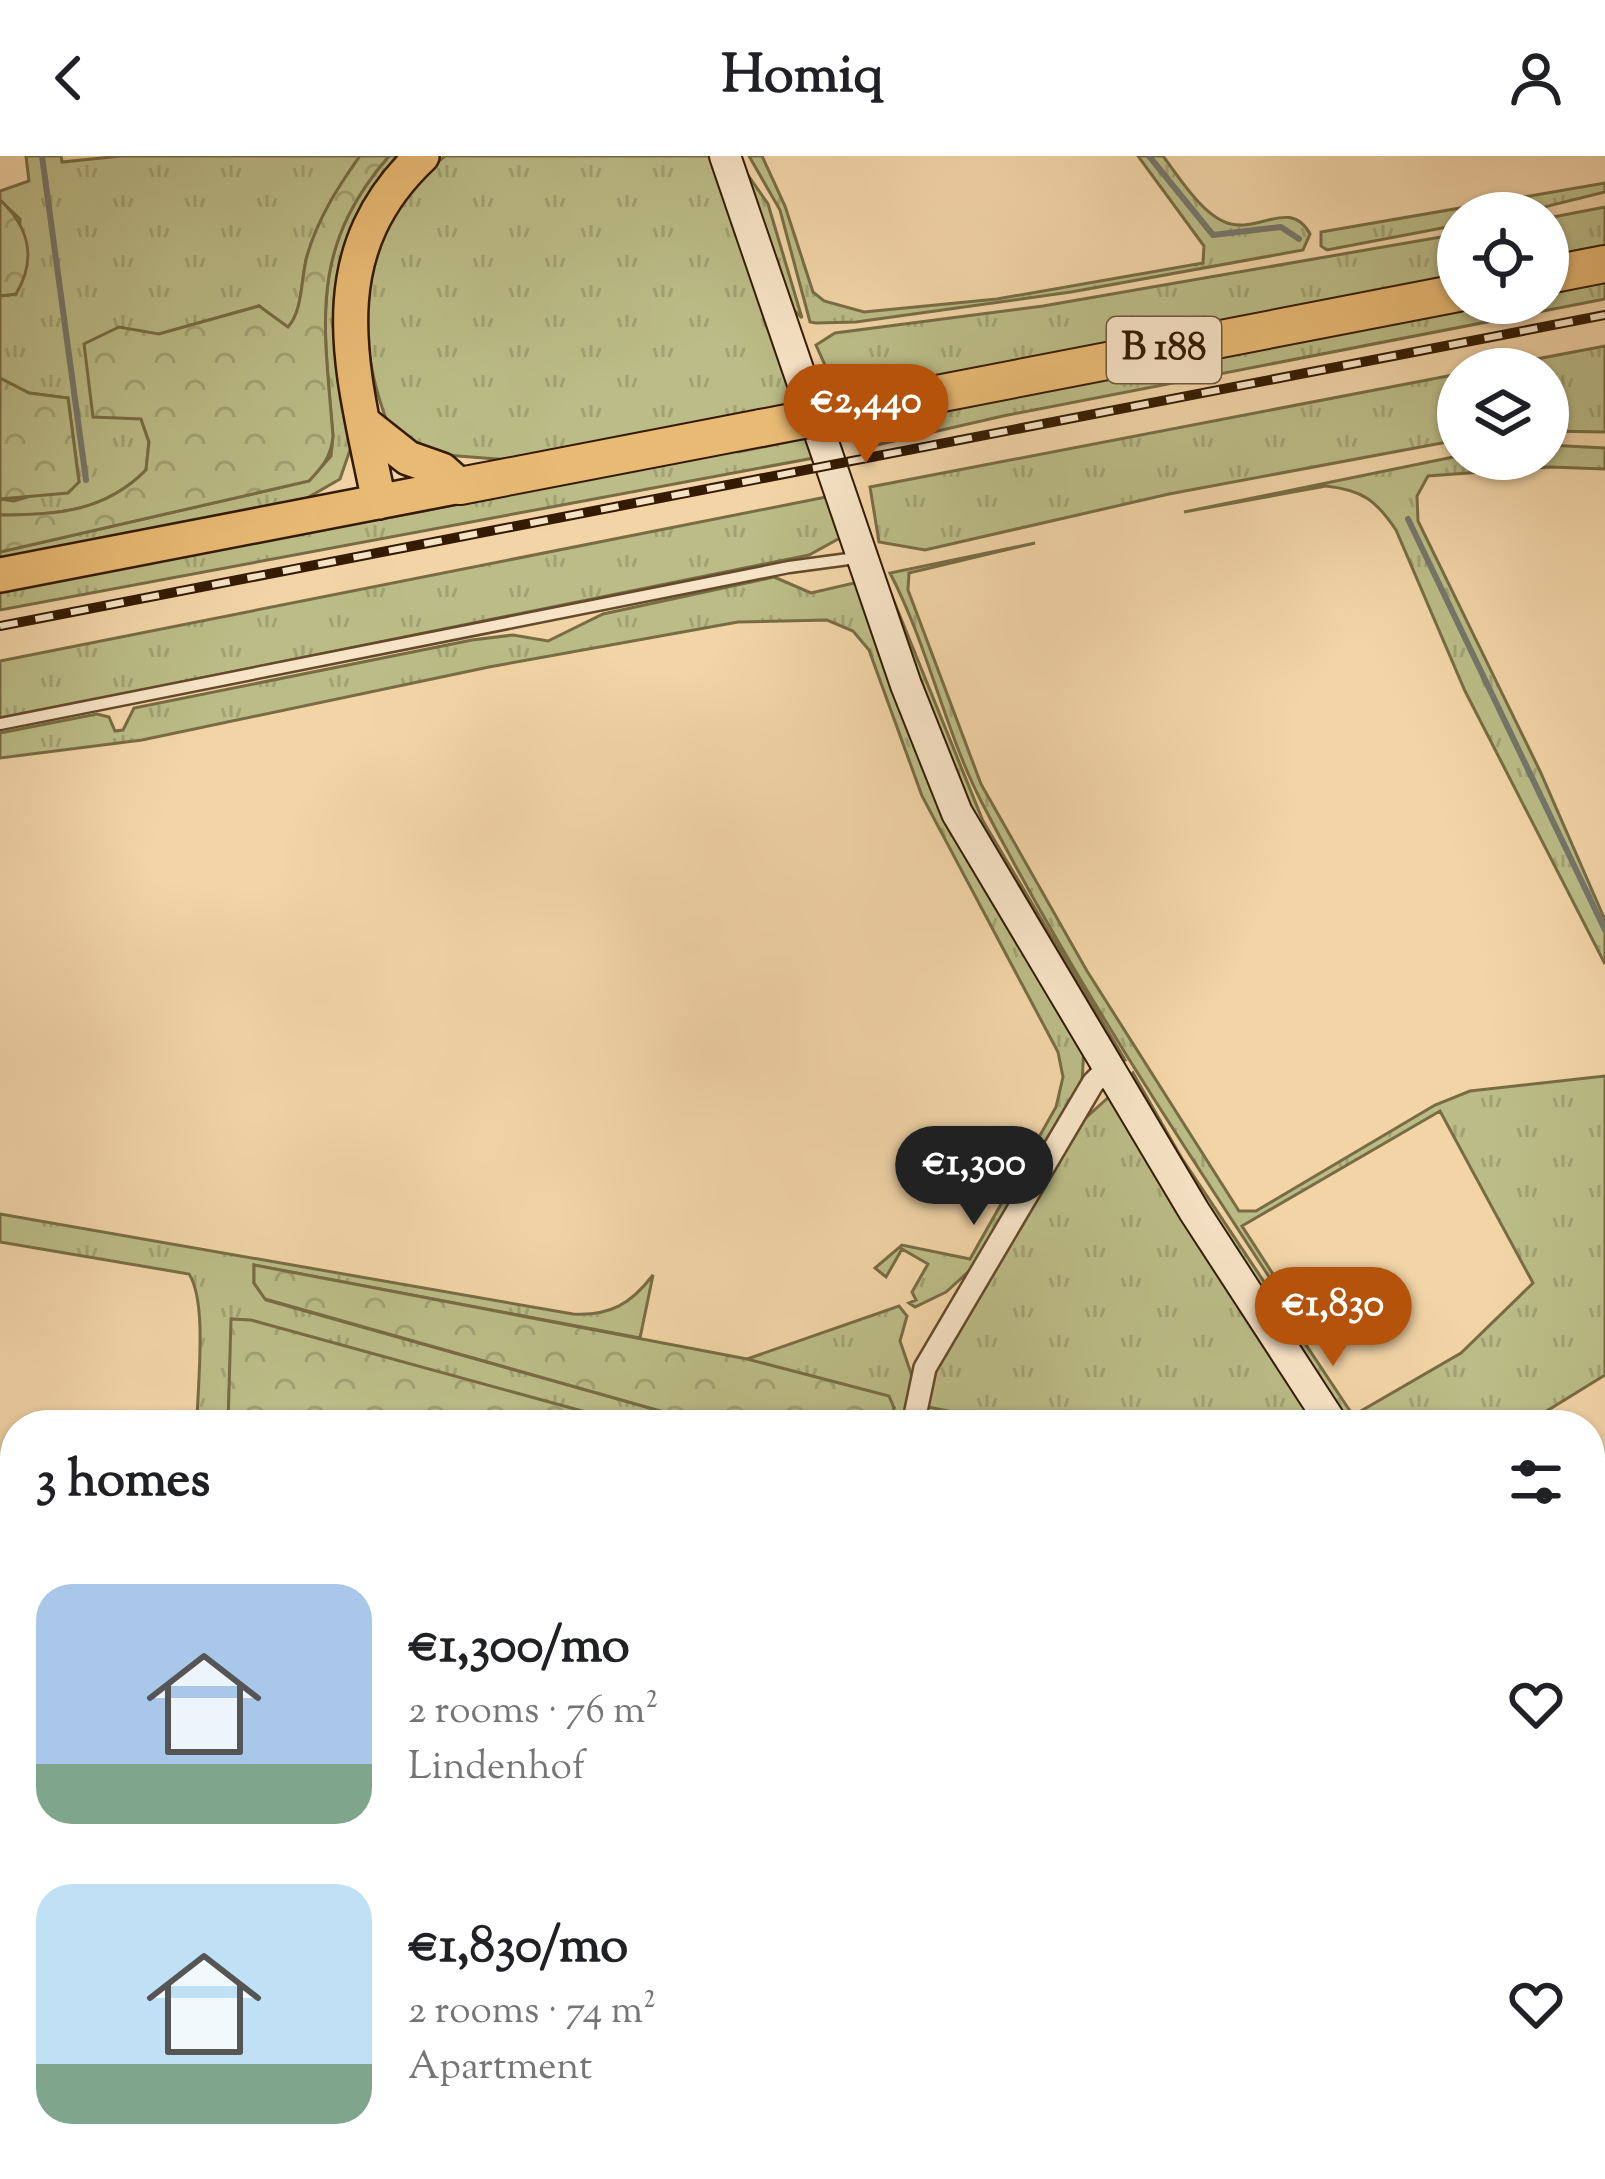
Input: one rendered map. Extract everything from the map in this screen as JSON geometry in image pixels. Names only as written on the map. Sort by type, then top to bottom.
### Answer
[{"type":"highway","points":[[1569,271],[1605,264]]},
{"type":"highway","name":"B 188","points":[[460,487],[1437,297]]},
{"type":"main road","points":[[380,502],[349,332],[352,276],[376,214],[422,156]]},
{"type":"main road","points":[[724,156],[957,813],[1107,1069],[1323,1410]]},
{"type":"main road","points":[[365,424],[408,458],[442,470],[460,487]]},
{"type":"main road","name":"B 188","points":[[0,575],[460,487]]},
{"type":"street","points":[[916,1410],[925,1368],[1093,1083],[1107,1069]]},
{"type":"lane","points":[[0,724],[789,566],[863,558]]},
{"type":"green space","points":[[26,156],[61,156],[62,162],[121,156],[360,156],[317,229],[288,328],[259,306],[159,334],[141,419],[149,442],[146,470],[97,503],[41,514],[0,515],[0,499],[14,501],[79,482],[68,398],[29,393],[0,378],[0,296],[16,294],[20,219],[0,200],[0,191],[29,181]]},
{"type":"green space","points":[[360,156],[389,156],[363,190],[333,256],[325,322],[333,436],[328,456],[314,476],[309,481],[0,552],[0,515],[41,514],[97,503],[146,470],[149,442],[141,419],[93,417],[84,344],[119,327],[159,334],[259,306],[288,327],[317,229]]},
{"type":"green space","points":[[389,156],[404,156],[356,221],[339,270],[333,326],[351,447],[340,479],[307,498],[0,564],[0,552],[309,481],[331,456],[325,322],[333,256],[363,190]]},
{"type":"green space","points":[[445,156],[712,156],[801,401],[523,461],[432,454],[388,424],[369,351],[371,280],[395,213]]},
{"type":"green space","points":[[749,156],[762,156],[785,206],[813,292],[824,301],[864,312],[997,299],[1203,263],[1204,246],[1138,156],[1163,156],[1193,196],[1221,220],[1242,225],[1285,217],[1302,224],[1310,234],[1303,250],[1071,292],[856,322],[816,323],[810,322],[780,210]]},
{"type":"green space","points":[[743,168],[768,204],[802,318],[787,303]]},
{"type":"green space","points":[[1605,183],[1605,192],[1569,201],[1569,192],[1553,192]]},
{"type":"green space","points":[[0,200],[18,221],[28,256],[16,294],[0,296]]},
{"type":"green space","points":[[1605,207],[1605,253],[1569,260],[1569,214]]},
{"type":"green space","points":[[1437,212],[1437,229],[1327,250],[1321,246],[1321,232]]},
{"type":"green space","points":[[1437,238],[1437,285],[891,389],[889,384],[838,394],[816,345],[835,333],[1043,306]]},
{"type":"green space","points":[[1605,278],[1605,299],[1569,306],[1569,285]]},
{"type":"green space","points":[[1437,311],[1437,324],[1476,324],[1003,416],[859,449],[850,430]]},
{"type":"green space","points":[[1605,346],[1605,432],[1569,431],[1569,353]]},
{"type":"green space","points":[[0,378],[29,393],[68,398],[79,482],[68,493],[0,499]]},
{"type":"green space","points":[[1437,378],[1437,444],[1169,494],[925,550],[879,542],[870,487]]},
{"type":"green space","points":[[812,437],[819,457],[0,610],[0,588],[424,511],[732,447],[738,452]]},
{"type":"green space","points":[[1569,446],[1605,448],[1605,469],[1569,468]]},
{"type":"green space","points":[[1437,460],[1437,475],[1428,476],[1417,496],[1418,521],[1540,771],[1605,920],[1605,964],[1465,691],[1396,530],[1382,511],[1359,494],[1326,486],[1184,512]]},
{"type":"green space","points":[[831,496],[840,538],[809,555],[0,719],[0,661]]},
{"type":"green space","points":[[1035,543],[909,573],[908,590],[981,784],[1087,971],[1239,1211],[1256,1211],[1435,1105],[1470,1091],[1605,1076],[1605,1375],[1548,1410],[1363,1410],[1461,1353],[1533,1283],[1440,1111],[1242,1226],[1309,1330],[1304,1330],[1136,1070],[1017,869],[968,773],[890,573]]},
{"type":"green space","points":[[774,577],[811,593],[854,583],[861,586],[1084,1046],[1082,1083],[977,1264],[946,1292],[915,1307],[909,1303],[916,1300],[912,1292],[928,1264],[902,1249],[886,1277],[875,1268],[902,1245],[970,1259],[1056,1107],[1063,1077],[1058,1052],[922,796],[869,650],[853,631],[827,620],[738,622],[489,667],[142,740],[0,758],[0,733],[97,714],[109,717],[115,731],[123,730],[134,708],[472,640],[513,635],[548,641],[603,614]]},
{"type":"green space","points":[[885,579],[983,821],[1125,1060],[1114,1062],[957,790]]},
{"type":"green space","points":[[1133,1073],[1181,1157],[1349,1410],[1335,1410],[1129,1078]]},
{"type":"green space","points":[[1111,1095],[1312,1410],[943,1410],[923,1406],[941,1356],[1079,1124]]},
{"type":"green space","points":[[0,1214],[573,1314],[619,1306],[653,1275],[640,1338],[254,1265],[254,1283],[266,1300],[657,1410],[576,1410],[232,1319],[229,1410],[197,1410],[200,1325],[189,1274],[0,1242]]},
{"type":"green space","points":[[254,1265],[747,1359],[889,1396],[894,1408],[657,1410],[265,1299],[254,1283]]},
{"type":"green space","points":[[899,1306],[907,1316],[900,1341],[913,1379],[907,1410],[893,1410],[747,1359]]},
{"type":"green space","points":[[231,1319],[251,1320],[578,1410],[228,1410]]},
{"type":"waterway","points":[[42,156],[86,480]]},
{"type":"waterway","points":[[1149,156],[1213,235],[1281,227],[1299,239]]},
{"type":"waterway","points":[[1408,519],[1605,930]]},
{"type":"railway","points":[[0,626],[1605,315]]}]
